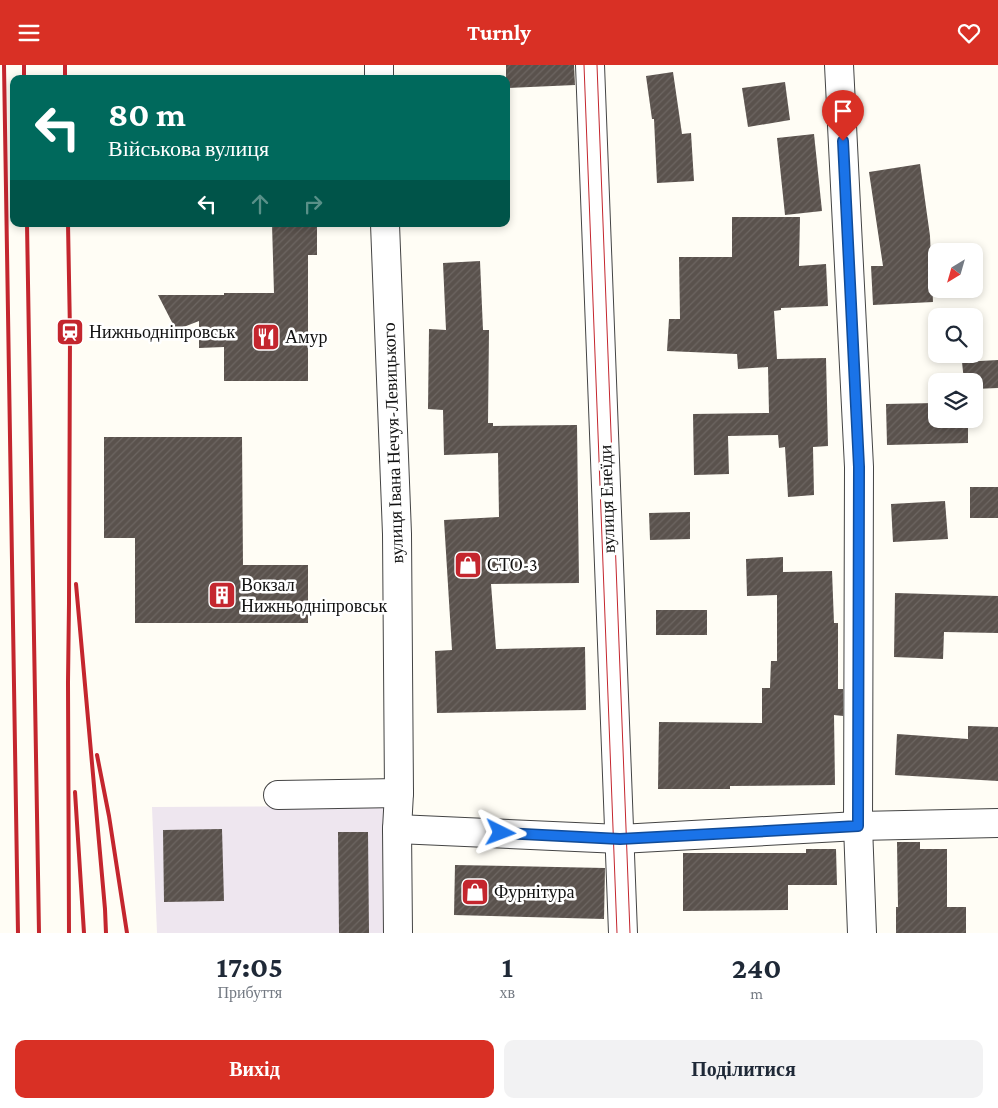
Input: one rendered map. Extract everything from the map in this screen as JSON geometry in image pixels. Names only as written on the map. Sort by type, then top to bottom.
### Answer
[{"type":"street","name":"вулиця Енеїди","points":[[590,65],[623,933]]},
{"type":"street","points":[[839,65],[859,467],[858,826],[862,933]]},
{"type":"street","name":"вулиця Івана Нечуя-Левицького","points":[[385,227],[397,534],[398,933]]},
{"type":"street","points":[[278,795],[399,793]]},
{"type":"street","points":[[398,829],[620,839],[858,826],[998,823]]},
{"type":"shaded area","points":[[392,806],[392,933],[157,933],[152,807]]},
{"type":"building","points":[[506,65],[574,65],[575,85],[510,88],[510,75],[506,75]]},
{"type":"building","points":[[673,72],[682,134],[691,133],[694,181],[657,183],[654,119],[652,119],[646,76]]},
{"type":"building","points":[[785,82],[790,120],[748,127],[742,88]]},
{"type":"building","points":[[814,134],[822,211],[785,215],[777,138]]},
{"type":"building","points":[[920,164],[930,236],[930,243],[928,243],[928,298],[933,298],[933,302],[873,305],[871,266],[883,266],[869,172]]},
{"type":"building","points":[[732,217],[800,217],[799,266],[826,264],[828,306],[781,308],[781,310],[774,311],[777,359],[826,358],[828,446],[813,447],[814,495],[788,497],[785,447],[779,448],[778,435],[728,436],[729,474],[694,475],[693,414],[769,413],[768,367],[738,369],[737,354],[667,351],[669,319],[680,319],[679,257],[732,257]]},
{"type":"building","points":[[272,227],[317,227],[317,255],[308,255],[308,381],[224,381],[224,347],[199,348],[199,321],[176,330],[158,295],[224,295],[224,293],[274,293]]},
{"type":"building","points":[[480,261],[483,330],[489,330],[488,423],[493,423],[493,426],[577,425],[579,583],[491,584],[496,649],[585,647],[586,710],[437,713],[435,651],[452,650],[444,520],[499,517],[498,453],[444,455],[443,410],[428,409],[429,329],[446,330],[443,263]]},
{"type":"building","points":[[998,360],[998,388],[983,389],[983,373],[963,373],[962,363],[983,363],[983,361]]},
{"type":"building","points":[[928,403],[928,428],[968,428],[968,443],[887,445],[886,404]]},
{"type":"building","points":[[104,437],[242,437],[243,565],[308,565],[308,623],[135,623],[135,538],[104,538]]},
{"type":"building","points":[[970,487],[998,487],[998,518],[970,518]]},
{"type":"building","points":[[945,501],[948,539],[893,542],[891,504]]},
{"type":"building","points":[[690,512],[690,539],[650,540],[649,513]]},
{"type":"building","points":[[783,557],[783,572],[832,571],[834,623],[838,623],[838,689],[843,689],[843,716],[834,715],[835,785],[730,786],[730,789],[658,789],[659,722],[762,723],[762,688],[770,688],[771,661],[777,661],[777,595],[747,596],[746,559]]},
{"type":"building","points":[[895,593],[998,596],[998,633],[944,632],[943,659],[894,657]]},
{"type":"building","points":[[656,610],[707,610],[707,635],[656,635]]},
{"type":"building","points":[[968,726],[998,727],[998,781],[895,775],[897,734],[968,739]]},
{"type":"building","points":[[222,829],[224,901],[164,902],[163,830]]},
{"type":"building","points":[[338,832],[368,832],[369,933],[339,933]]},
{"type":"building","points":[[897,842],[920,842],[920,849],[947,849],[947,907],[966,907],[966,933],[896,933],[896,907],[898,907]]},
{"type":"building","points":[[806,849],[836,849],[837,885],[788,885],[788,910],[683,911],[683,853],[806,853]]},
{"type":"building","points":[[455,865],[605,868],[604,919],[454,915]]},
{"type":"tram line","points":[[584,65],[617,933]]},
{"type":"tram line","points":[[597,65],[630,933]]},
{"type":"railway","points":[[4,65],[18,933]]},
{"type":"railway","points":[[24,65],[24,75]]},
{"type":"railway","points":[[65,65],[65,75]]},
{"type":"railway","points":[[27,227],[39,933]]},
{"type":"railway","points":[[68,227],[70,332],[69,933]]},
{"type":"railway","points":[[76,584],[106,933]]},
{"type":"railway","points":[[97,755],[109,816],[127,933]]},
{"type":"railway","points":[[75,792],[84,933]]},
{"type":"place","name":"Нижньодніпровськ","points":[[70,332]]},
{"type":"place","name":"Амур","points":[[266,337]]},
{"type":"place","name":"СТО-3","points":[[468,565]]},
{"type":"place","name":"Вокзал Нижньодніпровськ","points":[[222,595]]},
{"type":"place","name":"Фурнітура","points":[[475,892]]},
{"type":"route","points":[[501,833],[620,839],[858,826],[859,467],[843,141]]}]
